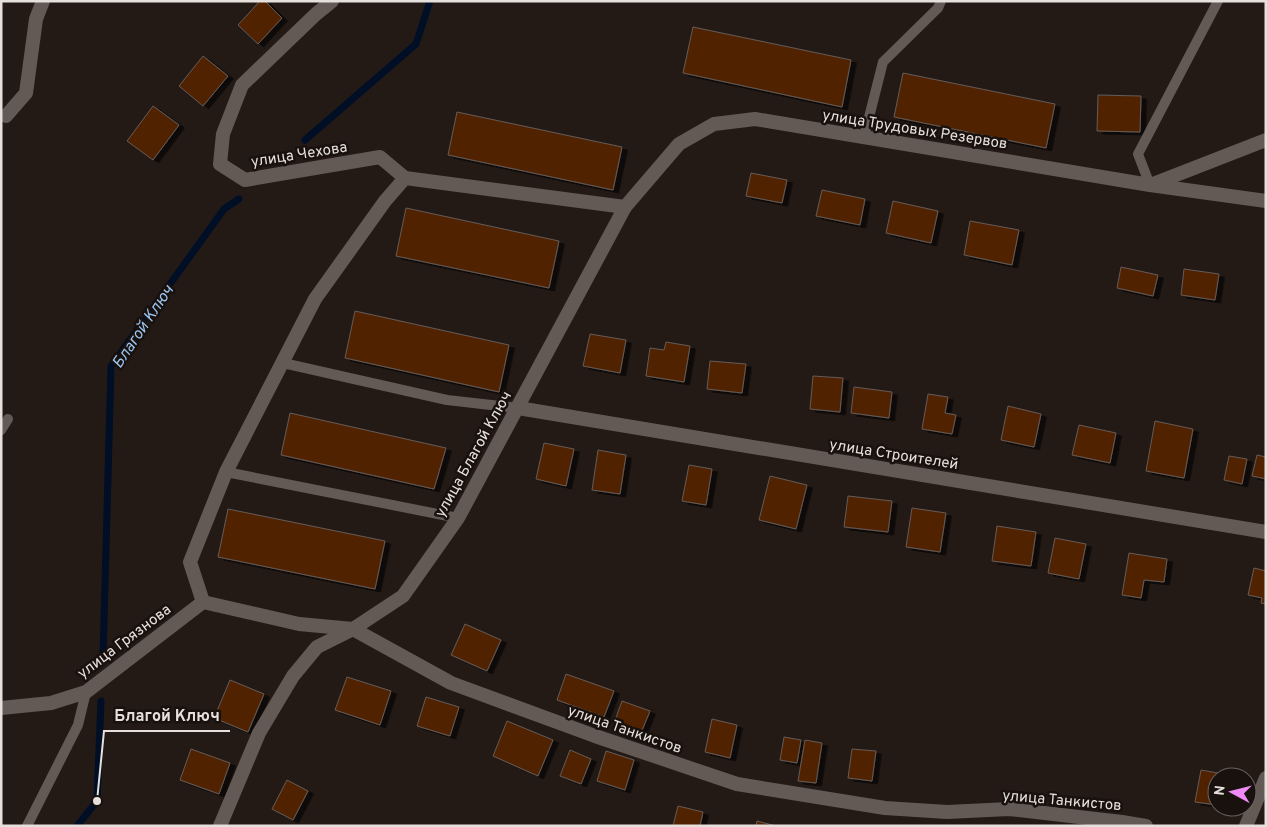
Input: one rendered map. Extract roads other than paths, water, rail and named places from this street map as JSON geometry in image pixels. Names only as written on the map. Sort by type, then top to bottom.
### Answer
[{"type":"street","points":[[6,116],[26,93],[36,20],[43,1]]},
{"type":"street","name":"улица Чехова","points":[[332,1],[242,85],[223,134],[220,164],[245,180],[380,157],[405,178]]},
{"type":"street","name":"улица Трудовых Резервов","points":[[678,144],[714,124],[755,119],[1150,185],[1266,201]]},
{"type":"street","points":[[1150,185],[1266,140]]},
{"type":"street","name":"улица Благой Ключ","points":[[353,630],[403,596],[458,518],[625,207],[678,144]]},
{"type":"street","points":[[353,630],[299,624],[203,602],[190,562],[226,472],[315,299],[385,201],[405,178],[625,207]]},
{"type":"street","name":"улица Строителей","points":[[518,408],[1266,532]]},
{"type":"street","name":"улица Грязнова","points":[[1,708],[51,703],[86,692],[203,602]]},
{"type":"street","points":[[220,826],[259,734],[293,676],[317,648],[353,630]]},
{"type":"street","name":"улица Танкистов","points":[[353,630],[451,684],[595,736],[737,784],[886,808],[947,812],[1009,809],[1146,826]]},
{"type":"street","points":[[1246,826],[1266,778]]},
{"type":"lane","points":[[864,137],[883,62],[938,8],[942,1]]},
{"type":"lane","points":[[1150,185],[1138,154],[1218,1]]},
{"type":"lane","points":[[283,363],[447,400],[518,408]]},
{"type":"lane","points":[[1,430],[8,419]]},
{"type":"lane","points":[[226,472],[458,518]]},
{"type":"lane","points":[[27,826],[78,725],[86,692]]},
{"type":"waterway","name":"Благой Ключ","points":[[305,140],[416,44],[430,1]]},
{"type":"waterway","name":"Благой Ключ","points":[[103,657],[111,366],[224,209],[239,199]]},
{"type":"waterway","name":"Благой Ключ","points":[[77,826],[97,801],[101,701]]},
{"type":"place","name":"Благой Ключ","points":[[97,801]]}]
